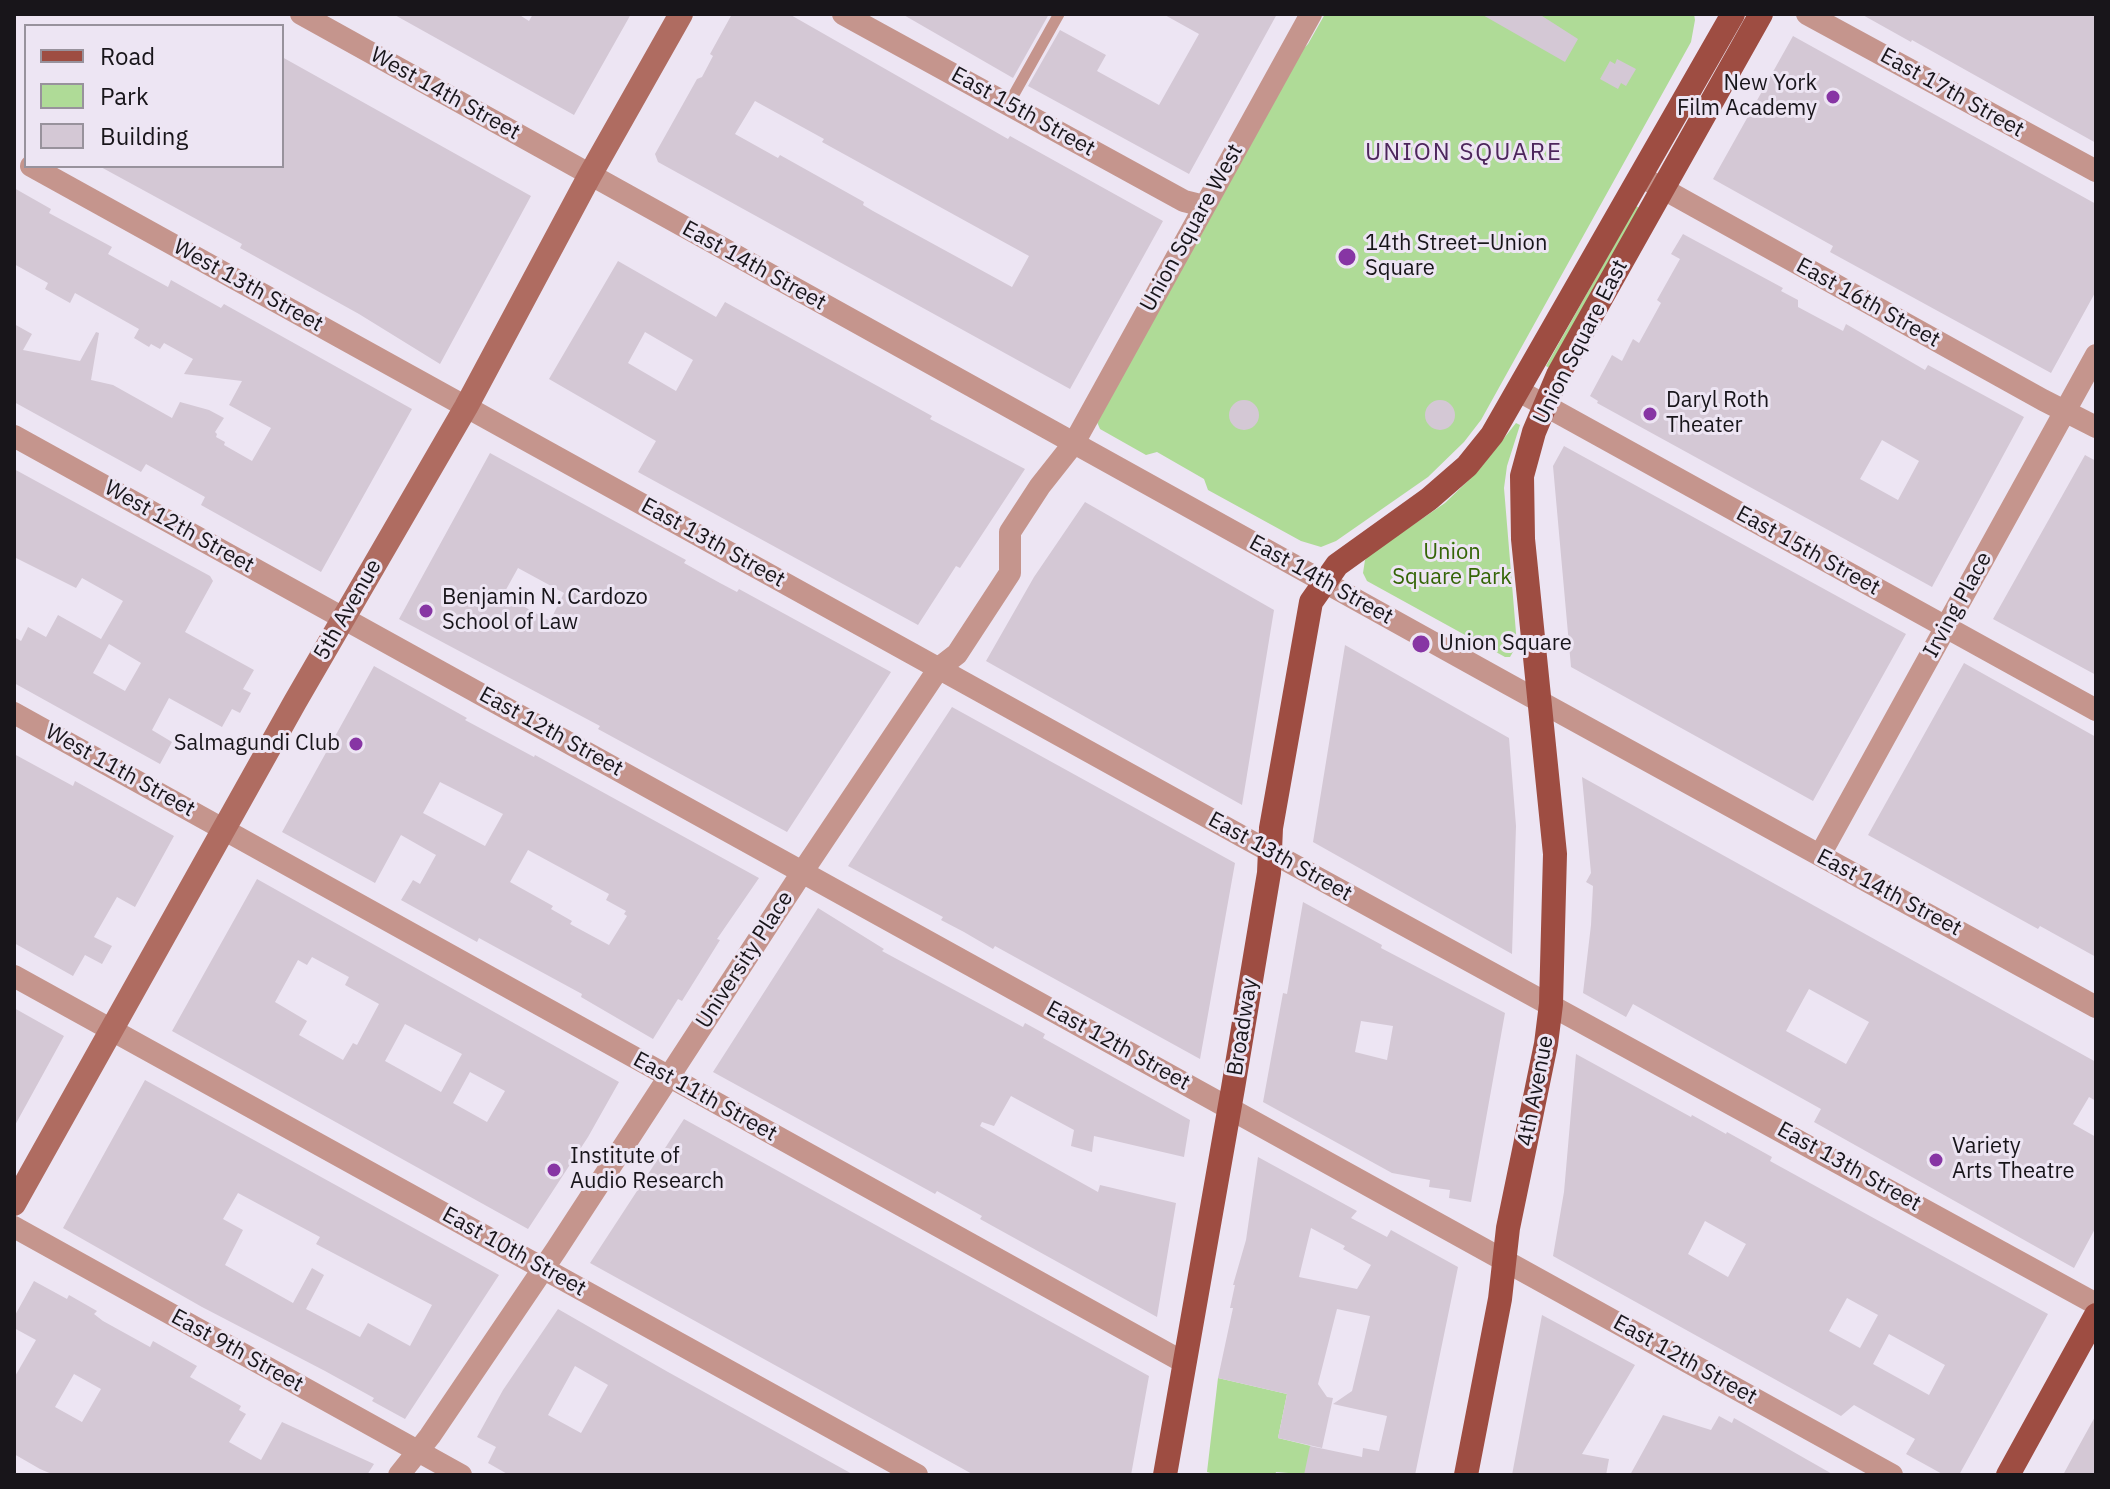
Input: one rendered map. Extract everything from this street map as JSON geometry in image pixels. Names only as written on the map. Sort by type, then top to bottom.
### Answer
[{"type":"main road","name":"5th Avenue","points":[[14,1204],[343,618],[466,407],[590,175],[681,14]]},
{"type":"main road","name":"Union Square East","points":[[1324,582],[1347,557],[1429,499],[1467,466],[1492,435],[1733,14]]},
{"type":"main road","name":"Union Square East","points":[[1540,702],[1520,498],[1528,451],[1558,375],[1761,14]]},
{"type":"main road","name":"Broadway","points":[[1165,1475],[1229,1108],[1270,851],[1271,828],[1307,620],[1311,602],[1324,582]]},
{"type":"main road","name":"4th Avenue","points":[[1466,1475],[1500,1299],[1508,1228],[1546,1044],[1551,1004],[1555,854],[1540,702]]},
{"type":"main road","points":[[2008,1475],[2096,1315]]},
{"type":"street","name":"West 14th Street","points":[[301,14],[590,175]]},
{"type":"street","name":"East 15th Street","points":[[843,14],[1184,201],[1204,206]]},
{"type":"street","name":"Union Square West","points":[[1074,443],[1311,14]]},
{"type":"street","name":"East 17th Street","points":[[1807,14],[2096,171]]},
{"type":"street","name":"West 13th Street","points":[[33,168],[466,407]]},
{"type":"street","name":"East 14th Street","points":[[590,175],[2096,1007]]},
{"type":"street","name":"East 16th Street","points":[[1640,176],[2096,427]]},
{"type":"street","name":"Irving Place","points":[[1820,855],[2096,355]]},
{"type":"street","name":"East 15th Street","points":[[1519,391],[2096,710]]},
{"type":"street","name":"East 13th Street","points":[[466,407],[2096,1304]]},
{"type":"street","name":"West 12th Street","points":[[14,436],[343,618]]},
{"type":"street","name":"University Place","points":[[399,1475],[543,1269],[939,668],[957,654],[1010,573],[1010,532],[1040,486],[1074,443]]},
{"type":"street","name":"East 12th Street","points":[[343,618],[1892,1475]]},
{"type":"street","name":"West 11th Street","points":[[14,713],[226,830]]},
{"type":"street","name":"East 11th Street","points":[[226,830],[1185,1363]]},
{"type":"street","name":"East 10th Street","points":[[14,976],[917,1475]]},
{"type":"street","name":"East 9th Street","points":[[14,1227],[461,1475]]},
{"type":"lane","points":[[1008,105],[1059,14]]},
{"type":"green space","name":"Union Square Park","points":[[1325,14],[1694,14],[1695,20],[1691,42],[1481,420],[1464,442],[1428,477],[1336,541],[1321,547],[1301,541],[1208,490],[1204,479],[1157,452],[1146,455],[1100,429],[1097,422],[1299,53],[1308,44]]},
{"type":"green space","points":[[1636,206],[1641,209],[1551,369],[1546,366]]},
{"type":"green space","name":"Union Square Park","points":[[1516,423],[1520,425],[1507,466],[1504,488],[1517,645],[1510,657],[1505,657],[1367,581],[1363,573],[1369,555],[1445,503],[1478,471]]},
{"type":"green space","points":[[1218,1378],[1287,1394],[1278,1438],[1311,1446],[1308,1460],[1313,1475],[1276,1472],[1275,1475],[1217,1475],[1207,1472]]},
{"type":"building","points":[[393,14],[518,14],[529,21],[533,14],[631,14],[574,115]]},
{"type":"building","points":[[732,14],[789,14],[1008,139],[1010,136],[1163,221],[1070,389],[658,162],[655,154],[697,79],[702,77],[713,56],[710,54]],"holes":[[[755,101],[824,139],[822,142],[1029,256],[1012,287],[873,211],[863,205],[864,202],[780,155],[778,158],[735,134]]]},
{"type":"building","points":[[902,14],[1049,14],[1013,78]]},
{"type":"building","points":[[1163,14],[1277,14],[1189,174],[1028,86],[1060,30],[1106,55],[1097,71],[1159,105],[1199,34]]},
{"type":"building","points":[[1481,14],[1539,14],[1578,39],[1565,62]]},
{"type":"building","points":[[1861,14],[2096,14],[2096,143],[1912,40]]},
{"type":"building","points":[[1793,36],[2096,204],[2096,291],[2051,373],[1830,252],[1833,246],[1713,179]]},
{"type":"building","points":[[284,58],[531,196],[440,364],[359,314],[240,248],[242,244],[103,168],[284,168]]},
{"type":"building","points":[[1617,59],[1636,69],[1626,86],[1621,83],[1618,89],[1600,79],[1610,61],[1615,64]]},
{"type":"building","points":[[14,188],[51,209],[49,213],[112,247],[108,254],[168,287],[171,280],[221,308],[224,304],[412,409],[321,572],[201,505],[205,497],[146,464],[141,472],[14,402],[14,324],[32,334],[23,350],[80,361],[96,332],[99,333],[91,380],[113,385],[172,418],[180,402],[209,410],[224,418],[215,432],[216,437],[252,461],[271,428],[229,405],[242,381],[184,374],[193,359],[164,343],[160,349],[151,344],[149,347],[134,338],[139,329],[75,293],[70,303],[45,289],[48,283],[14,264]]},
{"type":"building","points":[[1683,234],[1783,288],[1781,291],[1798,300],[1798,307],[1843,331],[1846,324],[1925,370],[1928,365],[2024,417],[1932,587],[1597,403],[1590,396],[1612,355],[1622,361],[1633,339],[1639,343],[1661,303],[1657,300],[1680,259],[1671,254]],"holes":[[[1882,440],[1919,461],[1898,500],[1860,479]]]},
{"type":"building","points":[[618,261],[716,317],[725,302],[932,416],[930,419],[1025,469],[918,625],[638,472],[656,441],[549,379]],"holes":[[[645,332],[693,360],[676,391],[628,363]]]},
{"type":"building","points":[[1244,400],[1250,401],[1258,409],[1258,421],[1250,429],[1244,430],[1238,429],[1230,421],[1229,415],[1230,409],[1238,401]]},
{"type":"building","points":[[1440,400],[1446,401],[1454,409],[1454,421],[1446,429],[1440,430],[1434,429],[1426,421],[1425,415],[1426,409],[1434,401]]},
{"type":"building","points":[[1564,446],[1906,634],[1813,801],[1571,667],[1553,466]]},
{"type":"building","points":[[490,453],[686,560],[684,563],[720,583],[737,592],[739,589],[891,672],[787,832],[598,729],[600,726],[399,619]],"holes":[[[518,568],[564,593],[550,621],[503,595]]]},
{"type":"building","points":[[2085,455],[2096,461],[2096,675],[1993,619]]},
{"type":"building","points":[[14,469],[210,576],[213,581],[185,632],[254,670],[243,689],[251,693],[240,713],[232,709],[222,727],[169,698],[152,730],[172,742],[160,764],[14,683],[14,637],[21,641],[28,627],[46,637],[58,615],[101,639],[123,601],[82,578],[76,588],[14,557]],"holes":[[[109,644],[141,663],[125,691],[93,673]]]},
{"type":"building","points":[[1085,502],[1274,610],[1242,805],[986,661],[1034,577]]},
{"type":"building","points":[[1345,645],[1509,738],[1516,826],[1512,954],[1313,842]]},
{"type":"building","points":[[1964,663],[2096,737],[2096,957],[2040,926],[2038,929],[1868,835]]},
{"type":"building","points":[[374,666],[467,718],[465,720],[759,878],[717,939],[720,940],[682,1001],[678,999],[653,1039],[581,997],[582,994],[401,900],[413,880],[420,884],[436,855],[401,835],[375,883],[282,832]],"holes":[[[440,782],[503,814],[485,846],[423,813]],[[528,850],[609,894],[606,900],[626,911],[624,914],[627,916],[609,945],[570,924],[572,921],[551,909],[553,906],[510,882]]]},
{"type":"building","points":[[952,707],[1235,863],[1200,1059],[995,946],[993,949],[941,920],[943,917],[848,866]]},
{"type":"building","points":[[14,754],[73,786],[75,781],[174,836],[135,907],[117,897],[94,937],[112,946],[102,964],[85,955],[73,976],[14,943]]},
{"type":"building","points":[[1582,777],[2096,1062],[2096,1101],[2089,1097],[2073,1124],[2096,1137],[2096,1227],[2074,1268],[1814,1122],[1821,1109],[1633,1004],[1626,1017],[1583,993],[1593,886],[1586,882],[1591,873]],"holes":[[[1809,989],[1869,1022],[1846,1064],[1786,1031]]]},
{"type":"building","points":[[257,879],[619,1082],[588,1137],[528,1229],[172,1031]],"holes":[[[312,957],[349,977],[345,985],[379,1004],[357,1045],[353,1043],[343,1060],[299,1035],[307,1021],[275,1002],[298,960],[307,965]],[[405,1024],[462,1054],[441,1092],[385,1061]],[[470,1072],[505,1091],[487,1122],[453,1103]]]},
{"type":"building","points":[[1303,902],[1382,945],[1381,948],[1505,1013],[1471,1202],[1449,1198],[1450,1190],[1429,1187],[1430,1180],[1392,1173],[1263,1102],[1283,993],[1287,994]],"holes":[[[1361,1021],[1393,1026],[1387,1060],[1355,1052]]]},
{"type":"building","points":[[818,908],[884,949],[882,951],[1023,1027],[1025,1023],[1045,1034],[1043,1038],[1190,1120],[1184,1157],[1094,1136],[1092,1152],[1071,1146],[1074,1130],[1011,1096],[994,1126],[982,1122],[980,1126],[1098,1192],[1100,1185],[1176,1203],[1157,1317],[980,1219],[982,1216],[937,1191],[935,1194],[713,1072]]},
{"type":"building","points":[[14,1008],[64,1036],[14,1127]]},
{"type":"building","points":[[1576,1054],[1691,1117],[1727,1132],[1772,1157],[1770,1161],[2048,1314],[1959,1475],[1944,1475],[1906,1454],[1915,1439],[1854,1405],[1841,1416],[1553,1256],[1564,1192]],"holes":[[[1705,1221],[1746,1244],[1728,1277],[1688,1254]],[[1847,1298],[1878,1315],[1860,1348],[1829,1331]],[[1889,1334],[1945,1365],[1929,1395],[1873,1364]]]},
{"type":"building","points":[[145,1080],[499,1275],[405,1419],[372,1401],[374,1398],[202,1307],[63,1228]],"holes":[[[238,1193],[320,1237],[316,1244],[432,1305],[410,1346],[368,1323],[360,1337],[306,1309],[324,1275],[312,1268],[293,1303],[225,1265],[243,1230],[223,1219]]]},
{"type":"building","points":[[684,1119],[1149,1376],[1131,1475],[974,1475],[590,1263]]},
{"type":"building","points":[[1258,1157],[1357,1211],[1351,1218],[1387,1237],[1391,1230],[1458,1267],[1415,1475],[1304,1475],[1310,1446],[1362,1457],[1363,1448],[1379,1451],[1387,1416],[1333,1404],[1352,1391],[1370,1316],[1337,1309],[1318,1384],[1327,1397],[1333,1398],[1322,1448],[1278,1438],[1287,1394],[1218,1378],[1233,1308],[1230,1308],[1233,1285],[1246,1240]],"holes":[[[1311,1228],[1345,1246],[1343,1249],[1371,1265],[1357,1289],[1299,1277]]]},
{"type":"building","points":[[34,1281],[67,1299],[69,1295],[97,1311],[94,1314],[103,1321],[150,1347],[153,1341],[197,1366],[190,1377],[241,1406],[239,1410],[246,1414],[229,1442],[261,1460],[282,1422],[374,1464],[367,1475],[54,1475],[14,1454],[14,1378],[36,1340],[14,1328],[14,1317]],"holes":[[[74,1374],[101,1389],[82,1422],[55,1407]]]},
{"type":"building","points":[[558,1309],[854,1475],[509,1475],[488,1463],[496,1447],[477,1437],[503,1390]],"holes":[[[575,1366],[608,1385],[581,1433],[548,1415]]]},
{"type":"building","points":[[1542,1315],[1635,1365],[1582,1454],[1609,1459],[1606,1475],[1512,1475]]},
{"type":"building","points":[[1663,1415],[1711,1430],[1719,1416],[1732,1423],[1734,1418],[1834,1475],[1630,1475]]},
{"type":"building","points":[[2096,1415],[2096,1475],[2063,1475],[2070,1462]]},
{"type":"place","name":"New York Film Academy","points":[[1833,97]]},
{"type":"place","name":"14th Street–Union Square","points":[[1347,257]]},
{"type":"place","name":"Daryl Roth Theater","points":[[1650,414]]},
{"type":"place","name":"Benjamin N. Cardozo School of Law","points":[[426,611]]},
{"type":"place","name":"Union Square","points":[[1421,644]]},
{"type":"place","name":"Salmagundi Club","points":[[356,744]]},
{"type":"place","name":"Variety Arts Theatre","points":[[1936,1160]]},
{"type":"place","name":"Institute of Audio Research","points":[[554,1170]]},
{"type":"district","name":"UNION SQUARE","points":[[1464,153]]}]
